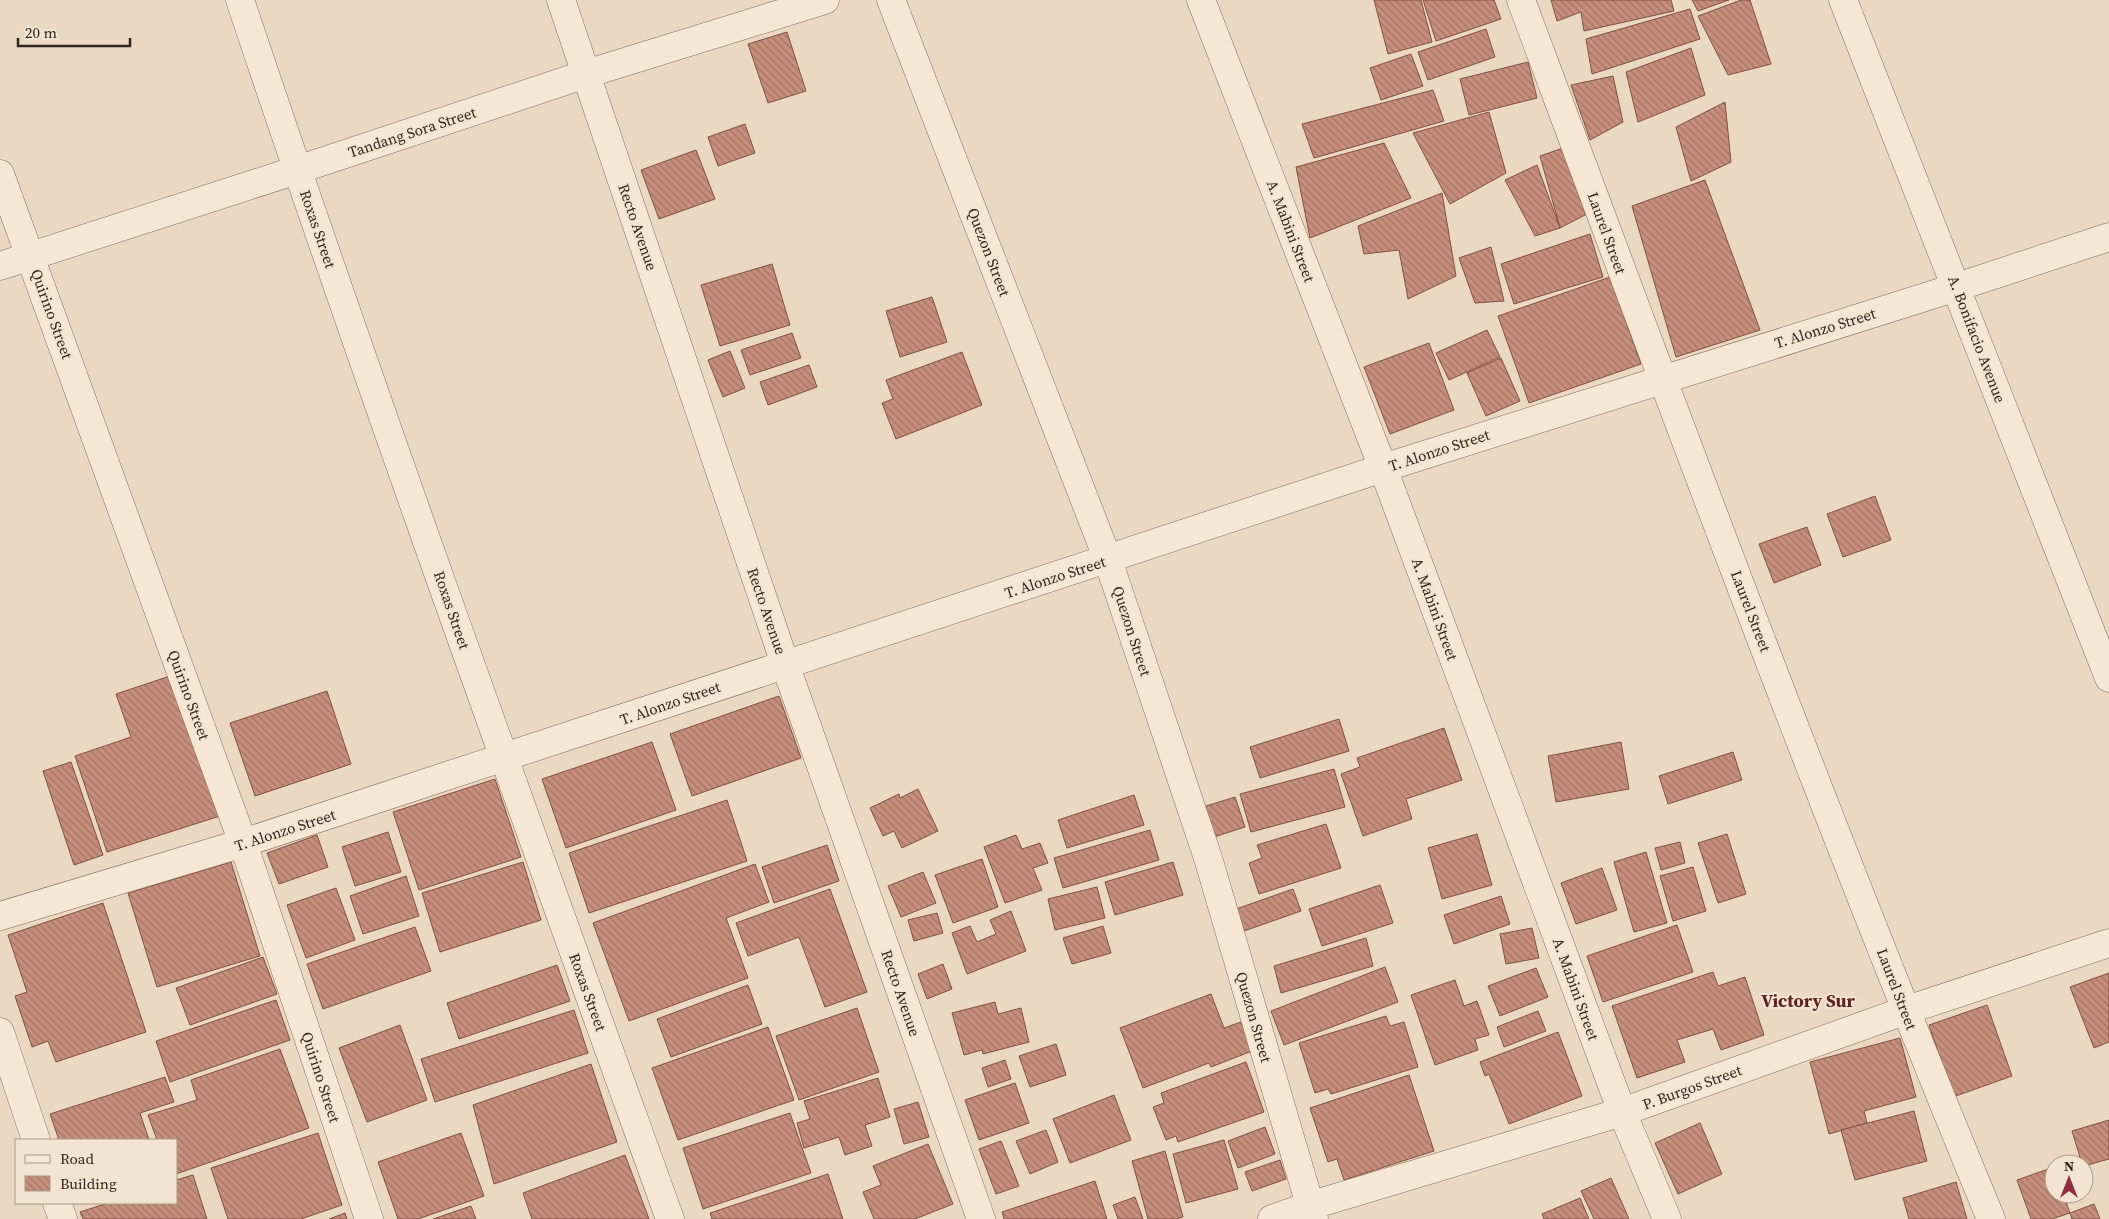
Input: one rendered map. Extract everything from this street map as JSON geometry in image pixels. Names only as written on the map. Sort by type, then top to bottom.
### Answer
[{"type":"street","name":"Roxas Street","points":[[240,0],[297,170],[504,758],[670,1219]]},
{"type":"street","name":"Recto Avenue","points":[[560,0],[785,664],[981,1219]]},
{"type":"street","name":"Tandang Sora Street","points":[[0,266],[586,74],[825,0]]},
{"type":"street","name":"Quezon Street","points":[[891,0],[1108,560],[1208,858],[1312,1212]]},
{"type":"street","name":"A. Mabini Street","points":[[1201,0],[1383,468],[1622,1112],[1667,1219]]},
{"type":"street","name":"Laurel Street","points":[[1520,0],[1662,379],[1904,1010],[1990,1219]]},
{"type":"street","name":"A. Bonifacio Avenue","points":[[1843,0],[2109,678]]},
{"type":"street","name":"Quirino Street","points":[[0,174],[243,844],[369,1219]]},
{"type":"street","name":"T. Alonzo Street","points":[[0,916],[243,844],[1383,468],[1957,287],[2109,237]]},
{"type":"street","name":"P. Burgos Street","points":[[1272,1219],[1312,1212],[1622,1112],[1904,1010],[2109,943]]},
{"type":"street","points":[[0,1032],[36,1139]]},
{"type":"street","points":[[57,1204],[63,1219]]},
{"type":"building","points":[[1374,0],[1421,0],[1432,42],[1388,54]]},
{"type":"building","points":[[1423,0],[1494,0],[1501,19],[1436,41]]},
{"type":"building","points":[[1551,0],[1671,0],[1674,11],[1584,31],[1581,12],[1557,21]]},
{"type":"building","points":[[1692,0],[1729,0],[1698,11]]},
{"type":"building","points":[[1741,0],[1750,0],[1771,64],[1728,75],[1698,16]]},
{"type":"building","points":[[1690,9],[1700,39],[1592,74],[1586,39]]},
{"type":"building","points":[[1486,29],[1495,57],[1428,80],[1418,52]]},
{"type":"building","points":[[787,32],[806,91],[768,103],[748,44]]},
{"type":"building","points":[[1691,48],[1705,95],[1638,122],[1626,72]]},
{"type":"building","points":[[1411,54],[1423,86],[1381,100],[1370,68]]},
{"type":"building","points":[[1528,62],[1537,98],[1469,115],[1460,79]]},
{"type":"building","points":[[1613,76],[1623,122],[1590,140],[1571,85]]},
{"type":"building","points":[[1433,90],[1444,121],[1314,158],[1302,124]]},
{"type":"building","points":[[1725,102],[1731,162],[1691,181],[1676,127]]},
{"type":"building","points":[[1489,112],[1506,173],[1450,204],[1413,133]]},
{"type":"building","points":[[745,124],[755,153],[718,166],[708,137]]},
{"type":"building","points":[[1384,143],[1411,198],[1310,238],[1296,167]]},
{"type":"building","points":[[1563,148],[1587,214],[1560,228],[1540,156]]},
{"type":"building","points":[[696,150],[715,199],[659,219],[641,170]]},
{"type":"building","points":[[1537,165],[1560,228],[1535,236],[1505,180]]},
{"type":"building","points":[[1705,180],[1760,330],[1676,357],[1632,206]]},
{"type":"building","points":[[1442,193],[1456,276],[1408,299],[1399,250],[1364,254],[1358,226]]},
{"type":"building","points":[[1590,234],[1603,277],[1514,304],[1501,264]]},
{"type":"building","points":[[1491,247],[1504,301],[1475,303],[1459,258]]},
{"type":"building","points":[[772,264],[790,325],[720,346],[701,285]]},
{"type":"building","points":[[1610,277],[1641,364],[1529,403],[1498,316]]},
{"type":"building","points":[[932,297],[947,342],[900,357],[886,311]]},
{"type":"building","points":[[1487,330],[1500,357],[1449,380],[1436,353]]},
{"type":"building","points":[[792,333],[801,358],[750,375],[741,350]]},
{"type":"building","points":[[1429,343],[1454,410],[1390,434],[1364,367]]},
{"type":"building","points":[[730,351],[745,388],[723,397],[708,360]]},
{"type":"building","points":[[962,352],[982,405],[896,439],[882,403],[893,399],[886,380]]},
{"type":"building","points":[[1501,358],[1520,401],[1486,416],[1467,373]]},
{"type":"building","points":[[809,365],[817,387],[768,405],[760,382]]},
{"type":"building","points":[[1875,496],[1891,540],[1843,557],[1827,514]]},
{"type":"building","points":[[1807,527],[1821,565],[1774,583],[1759,544]]},
{"type":"building","points":[[173,675],[220,816],[107,852],[75,756],[131,737],[116,694]]},
{"type":"building","points":[[327,691],[351,764],[255,796],[230,723]]},
{"type":"building","points":[[779,696],[801,758],[692,796],[670,734]]},
{"type":"building","points":[[1339,719],[1349,751],[1260,778],[1250,747]]},
{"type":"building","points":[[1444,728],[1462,780],[1406,799],[1412,819],[1363,836],[1341,774],[1360,767],[1357,758]]},
{"type":"building","points":[[652,742],[676,810],[566,848],[542,779]]},
{"type":"building","points":[[1621,742],[1629,789],[1556,802],[1548,756]]},
{"type":"building","points":[[1733,752],[1742,780],[1668,804],[1659,776]]},
{"type":"building","points":[[71,762],[103,855],[74,865],[43,771]]},
{"type":"building","points":[[1334,769],[1345,807],[1251,832],[1240,794]]},
{"type":"building","points":[[495,779],[521,857],[419,890],[393,812]]},
{"type":"building","points":[[918,789],[938,831],[902,848],[894,831],[883,836],[870,808],[899,794],[900,798]]},
{"type":"building","points":[[1134,795],[1144,825],[1067,848],[1058,820]]},
{"type":"building","points":[[1235,797],[1245,827],[1214,837],[1203,807]]},
{"type":"building","points":[[727,800],[747,861],[589,913],[569,853]]},
{"type":"building","points":[[1326,824],[1341,868],[1259,894],[1249,863],[1262,858],[1257,845]]},
{"type":"building","points":[[1150,830],[1159,860],[1063,888],[1054,858]]},
{"type":"building","points":[[388,832],[401,872],[355,886],[342,847]]},
{"type":"building","points":[[1477,834],[1492,885],[1442,899],[1428,848]]},
{"type":"building","points":[[1727,834],[1746,894],[1718,903],[1698,843]]},
{"type":"building","points":[[317,835],[328,867],[279,884],[267,853]]},
{"type":"building","points":[[1016,835],[1022,849],[1040,843],[1048,863],[1033,868],[1042,890],[1005,903],[984,847]]},
{"type":"building","points":[[1680,842],[1685,863],[1661,870],[1655,848]]},
{"type":"building","points":[[827,845],[839,881],[774,903],[762,867]]},
{"type":"building","points":[[1646,852],[1667,923],[1634,932],[1614,862]]},
{"type":"building","points":[[982,859],[998,907],[953,923],[935,875]]},
{"type":"building","points":[[231,862],[260,956],[157,987],[128,893]]},
{"type":"building","points":[[523,862],[541,920],[440,952],[422,893]]},
{"type":"building","points":[[1173,862],[1183,895],[1115,915],[1105,882]]},
{"type":"building","points":[[755,864],[769,902],[726,918],[748,978],[629,1021],[593,923]]},
{"type":"building","points":[[1693,867],[1706,911],[1673,921],[1660,876]]},
{"type":"building","points":[[1602,868],[1617,910],[1576,924],[1561,883]]},
{"type":"building","points":[[923,872],[936,903],[901,917],[888,886]]},
{"type":"building","points":[[406,876],[419,916],[363,934],[350,896]]},
{"type":"building","points":[[1380,885],[1393,923],[1322,946],[1309,909]]},
{"type":"building","points":[[1097,887],[1105,918],[1055,930],[1048,899]]},
{"type":"building","points":[[336,888],[355,940],[306,958],[287,905]]},
{"type":"building","points":[[830,889],[867,992],[825,1007],[799,937],[748,956],[736,923]]},
{"type":"building","points":[[1293,889],[1301,911],[1244,931],[1236,909]]},
{"type":"building","points":[[1501,896],[1510,924],[1454,944],[1444,915]]},
{"type":"building","points":[[103,903],[146,1032],[56,1062],[48,1041],[32,1047],[15,996],[27,992],[8,935]]},
{"type":"building","points":[[1011,911],[1026,951],[967,974],[952,933],[970,926],[977,942],[996,934],[990,920]]},
{"type":"building","points":[[937,913],[943,933],[914,941],[908,920]]},
{"type":"building","points":[[1677,925],[1693,972],[1603,1002],[1587,956]]},
{"type":"building","points":[[1103,926],[1111,953],[1072,964],[1063,938]]},
{"type":"building","points":[[415,927],[431,971],[323,1009],[307,964]]},
{"type":"building","points":[[1532,928],[1539,958],[1506,964],[1500,934]]},
{"type":"building","points":[[1366,938],[1373,966],[1281,993],[1274,966]]},
{"type":"building","points":[[263,957],[277,994],[190,1025],[176,988]]},
{"type":"building","points":[[943,964],[952,989],[927,999],[918,974]]},
{"type":"building","points":[[557,965],[570,1001],[459,1039],[447,1003]]},
{"type":"building","points":[[1385,967],[1398,1002],[1284,1045],[1271,1011]]},
{"type":"building","points":[[1536,968],[1548,997],[1500,1016],[1488,986]]},
{"type":"building","points":[[1713,972],[1718,986],[1745,977],[1764,1035],[1721,1050],[1713,1029],[1677,1040],[1685,1062],[1637,1078],[1612,1006]]},
{"type":"building","points":[[2109,973],[2109,1042],[2094,1048],[2070,987]]},
{"type":"building","points":[[1455,980],[1464,1006],[1477,1001],[1489,1035],[1475,1039],[1478,1050],[1435,1065],[1411,995]]},
{"type":"building","points":[[748,985],[762,1024],[671,1057],[657,1019]]},
{"type":"building","points":[[1211,994],[1224,1028],[1241,1022],[1252,1051],[1211,1067],[1209,1063],[1143,1088],[1120,1028]]},
{"type":"building","points":[[276,1000],[290,1040],[170,1082],[156,1041]]},
{"type":"building","points":[[995,1002],[998,1014],[1021,1008],[1029,1042],[983,1054],[982,1050],[964,1055],[952,1013]]},
{"type":"building","points":[[1987,1005],[2012,1076],[1953,1097],[1929,1025]]},
{"type":"building","points":[[857,1008],[879,1072],[799,1100],[776,1036]]},
{"type":"building","points":[[574,1010],[588,1053],[435,1102],[421,1059]]},
{"type":"building","points":[[1538,1011],[1546,1031],[1504,1047],[1497,1027]]},
{"type":"building","points":[[1386,1016],[1390,1026],[1404,1022],[1418,1067],[1331,1094],[1328,1089],[1315,1093],[1299,1043]]},
{"type":"building","points":[[400,1025],[427,1100],[367,1122],[339,1048]]},
{"type":"building","points":[[768,1027],[794,1100],[678,1140],[652,1068]]},
{"type":"building","points":[[1558,1032],[1582,1096],[1509,1124],[1489,1074],[1485,1076],[1480,1062]]},
{"type":"building","points":[[1900,1038],[1916,1097],[1864,1111],[1867,1123],[1829,1134],[1810,1062]]},
{"type":"building","points":[[1056,1044],[1066,1075],[1030,1087],[1019,1056]]},
{"type":"building","points":[[280,1049],[309,1128],[178,1173],[178,1139],[157,1139],[148,1115],[197,1100],[191,1080]]},
{"type":"building","points":[[1005,1060],[1011,1079],[988,1087],[982,1068]]},
{"type":"building","points":[[1246,1062],[1264,1112],[1178,1142],[1176,1136],[1166,1140],[1153,1107],[1164,1103],[1161,1093]]},
{"type":"building","points":[[591,1064],[617,1142],[494,1184],[473,1105]]},
{"type":"building","points":[[1409,1075],[1434,1151],[1344,1180],[1337,1159],[1328,1162],[1310,1108]]},
{"type":"building","points":[[165,1077],[174,1102],[140,1113],[149,1139],[59,1139],[50,1114]]},
{"type":"building","points":[[878,1078],[890,1117],[865,1125],[872,1146],[845,1155],[839,1137],[804,1148],[797,1123],[810,1119],[804,1101]]},
{"type":"building","points":[[1015,1083],[1029,1123],[979,1140],[965,1100]]},
{"type":"building","points":[[1114,1095],[1131,1140],[1070,1163],[1053,1119]]},
{"type":"building","points":[[918,1102],[929,1137],[904,1144],[894,1109]]},
{"type":"building","points":[[1914,1111],[1927,1161],[1855,1180],[1841,1130]]},
{"type":"building","points":[[790,1113],[811,1173],[703,1209],[683,1148]]},
{"type":"building","points":[[2109,1120],[2109,1159],[2094,1163],[2094,1154],[2079,1154],[2072,1131]]},
{"type":"building","points":[[1700,1123],[1722,1174],[1678,1194],[1655,1143]]},
{"type":"building","points":[[1265,1127],[1275,1154],[1238,1168],[1228,1141]]},
{"type":"building","points":[[1046,1130],[1058,1162],[1030,1174],[1016,1141]]},
{"type":"building","points":[[318,1133],[342,1205],[301,1219],[228,1219],[211,1168]]},
{"type":"building","points":[[461,1133],[484,1196],[418,1219],[398,1219],[378,1162]]},
{"type":"building","points":[[1224,1140],[1238,1189],[1186,1203],[1173,1154]]},
{"type":"building","points":[[1001,1141],[1019,1186],[996,1194],[979,1149]]},
{"type":"building","points":[[928,1144],[953,1204],[915,1219],[874,1219],[863,1192],[881,1185],[873,1166]]},
{"type":"building","points":[[1165,1151],[1183,1217],[1176,1219],[1148,1219],[1132,1161]]},
{"type":"building","points":[[625,1155],[649,1219],[532,1219],[523,1193]]},
{"type":"building","points":[[1280,1160],[1286,1179],[1252,1191],[1245,1172]]},
{"type":"building","points":[[2044,1171],[2044,1204],[2067,1204],[2070,1213],[2052,1219],[2031,1219],[2017,1180]]},
{"type":"building","points":[[828,1174],[843,1219],[712,1219],[710,1213]]},
{"type":"building","points":[[193,1175],[207,1219],[83,1219],[80,1212],[105,1204],[178,1204],[178,1179]]},
{"type":"building","points":[[1611,1178],[1629,1219],[1594,1219],[1581,1191]]},
{"type":"building","points":[[1095,1181],[1107,1219],[1004,1219],[1002,1212]]},
{"type":"building","points":[[1956,1182],[1967,1219],[1909,1219],[1903,1198]]},
{"type":"building","points":[[1135,1197],[1143,1219],[1118,1219],[1113,1205]]},
{"type":"building","points":[[1580,1198],[1589,1219],[1544,1219],[1542,1214]]},
{"type":"building","points":[[2094,1204],[2100,1219],[2072,1219],[2070,1213]]},
{"type":"building","points":[[471,1206],[476,1219],[433,1219]]},
{"type":"building","points":[[345,1213],[347,1219],[329,1219]]},
{"type":"district","name":"Victory Sur","points":[[1808,1000]]}]
